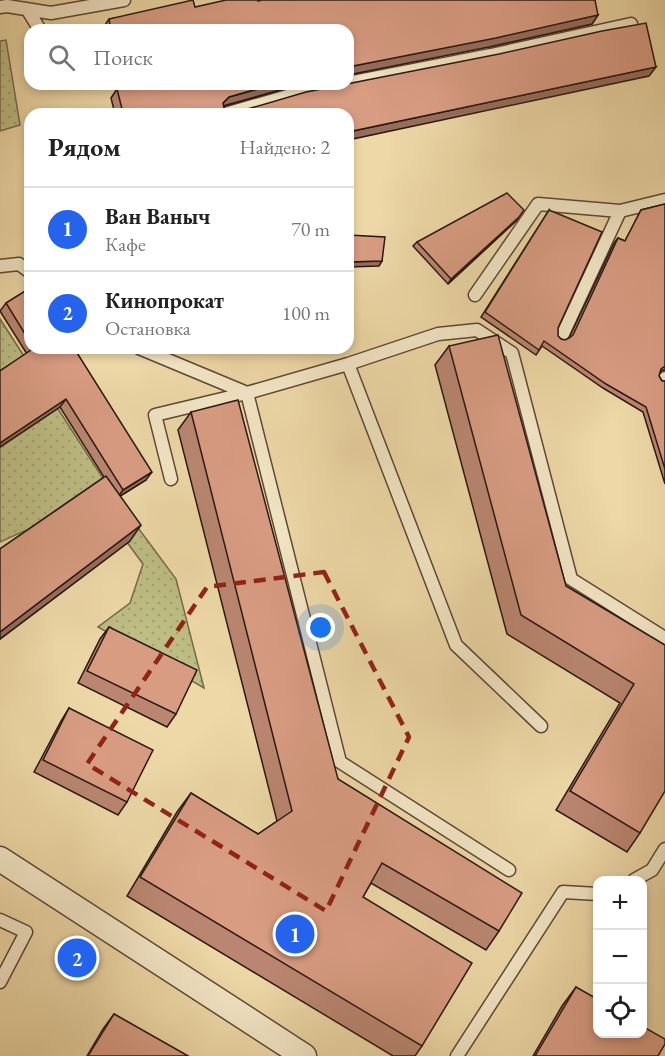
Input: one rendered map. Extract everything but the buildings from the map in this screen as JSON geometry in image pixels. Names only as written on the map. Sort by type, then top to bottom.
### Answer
[{"type":"street","points":[[0,859],[304,1056]]},
{"type":"lane","points":[[0,7],[7,6],[51,13],[124,0]]},
{"type":"lane","points":[[27,9],[36,24]]},
{"type":"lane","points":[[354,82],[631,24]]},
{"type":"lane","points":[[246,108],[313,90]]},
{"type":"lane","points":[[475,295],[538,204],[620,211],[665,200]]},
{"type":"lane","points":[[562,336],[620,211]]},
{"type":"lane","points":[[0,266],[19,264],[24,268]]},
{"type":"lane","points":[[171,479],[155,415],[247,393],[348,364],[438,334],[477,330],[512,353],[571,579],[665,638]]},
{"type":"lane","points":[[153,354],[247,393]]},
{"type":"lane","points":[[348,364],[456,645],[541,726]]},
{"type":"lane","points":[[247,393],[340,762],[509,870]]},
{"type":"lane","points":[[641,876],[652,870],[665,849]]},
{"type":"lane","points":[[457,1056],[563,892],[593,894]]},
{"type":"lane","points":[[0,920],[26,932],[0,982]]},
{"type":"highlighted area","points":[[324,572],[409,737],[326,911],[87,764],[207,587]]},
{"type":"shaded area","points":[[6,40],[20,125],[0,131],[0,41]]},
{"type":"shaded area","points":[[0,319],[113,494],[176,579],[204,688],[98,627],[130,603],[143,564],[95,499],[0,542]]},
{"type":"place","name":"Ван Ваныч","points":[[295,934]]},
{"type":"place","name":"Кинопрокат","points":[[77,958]]}]
